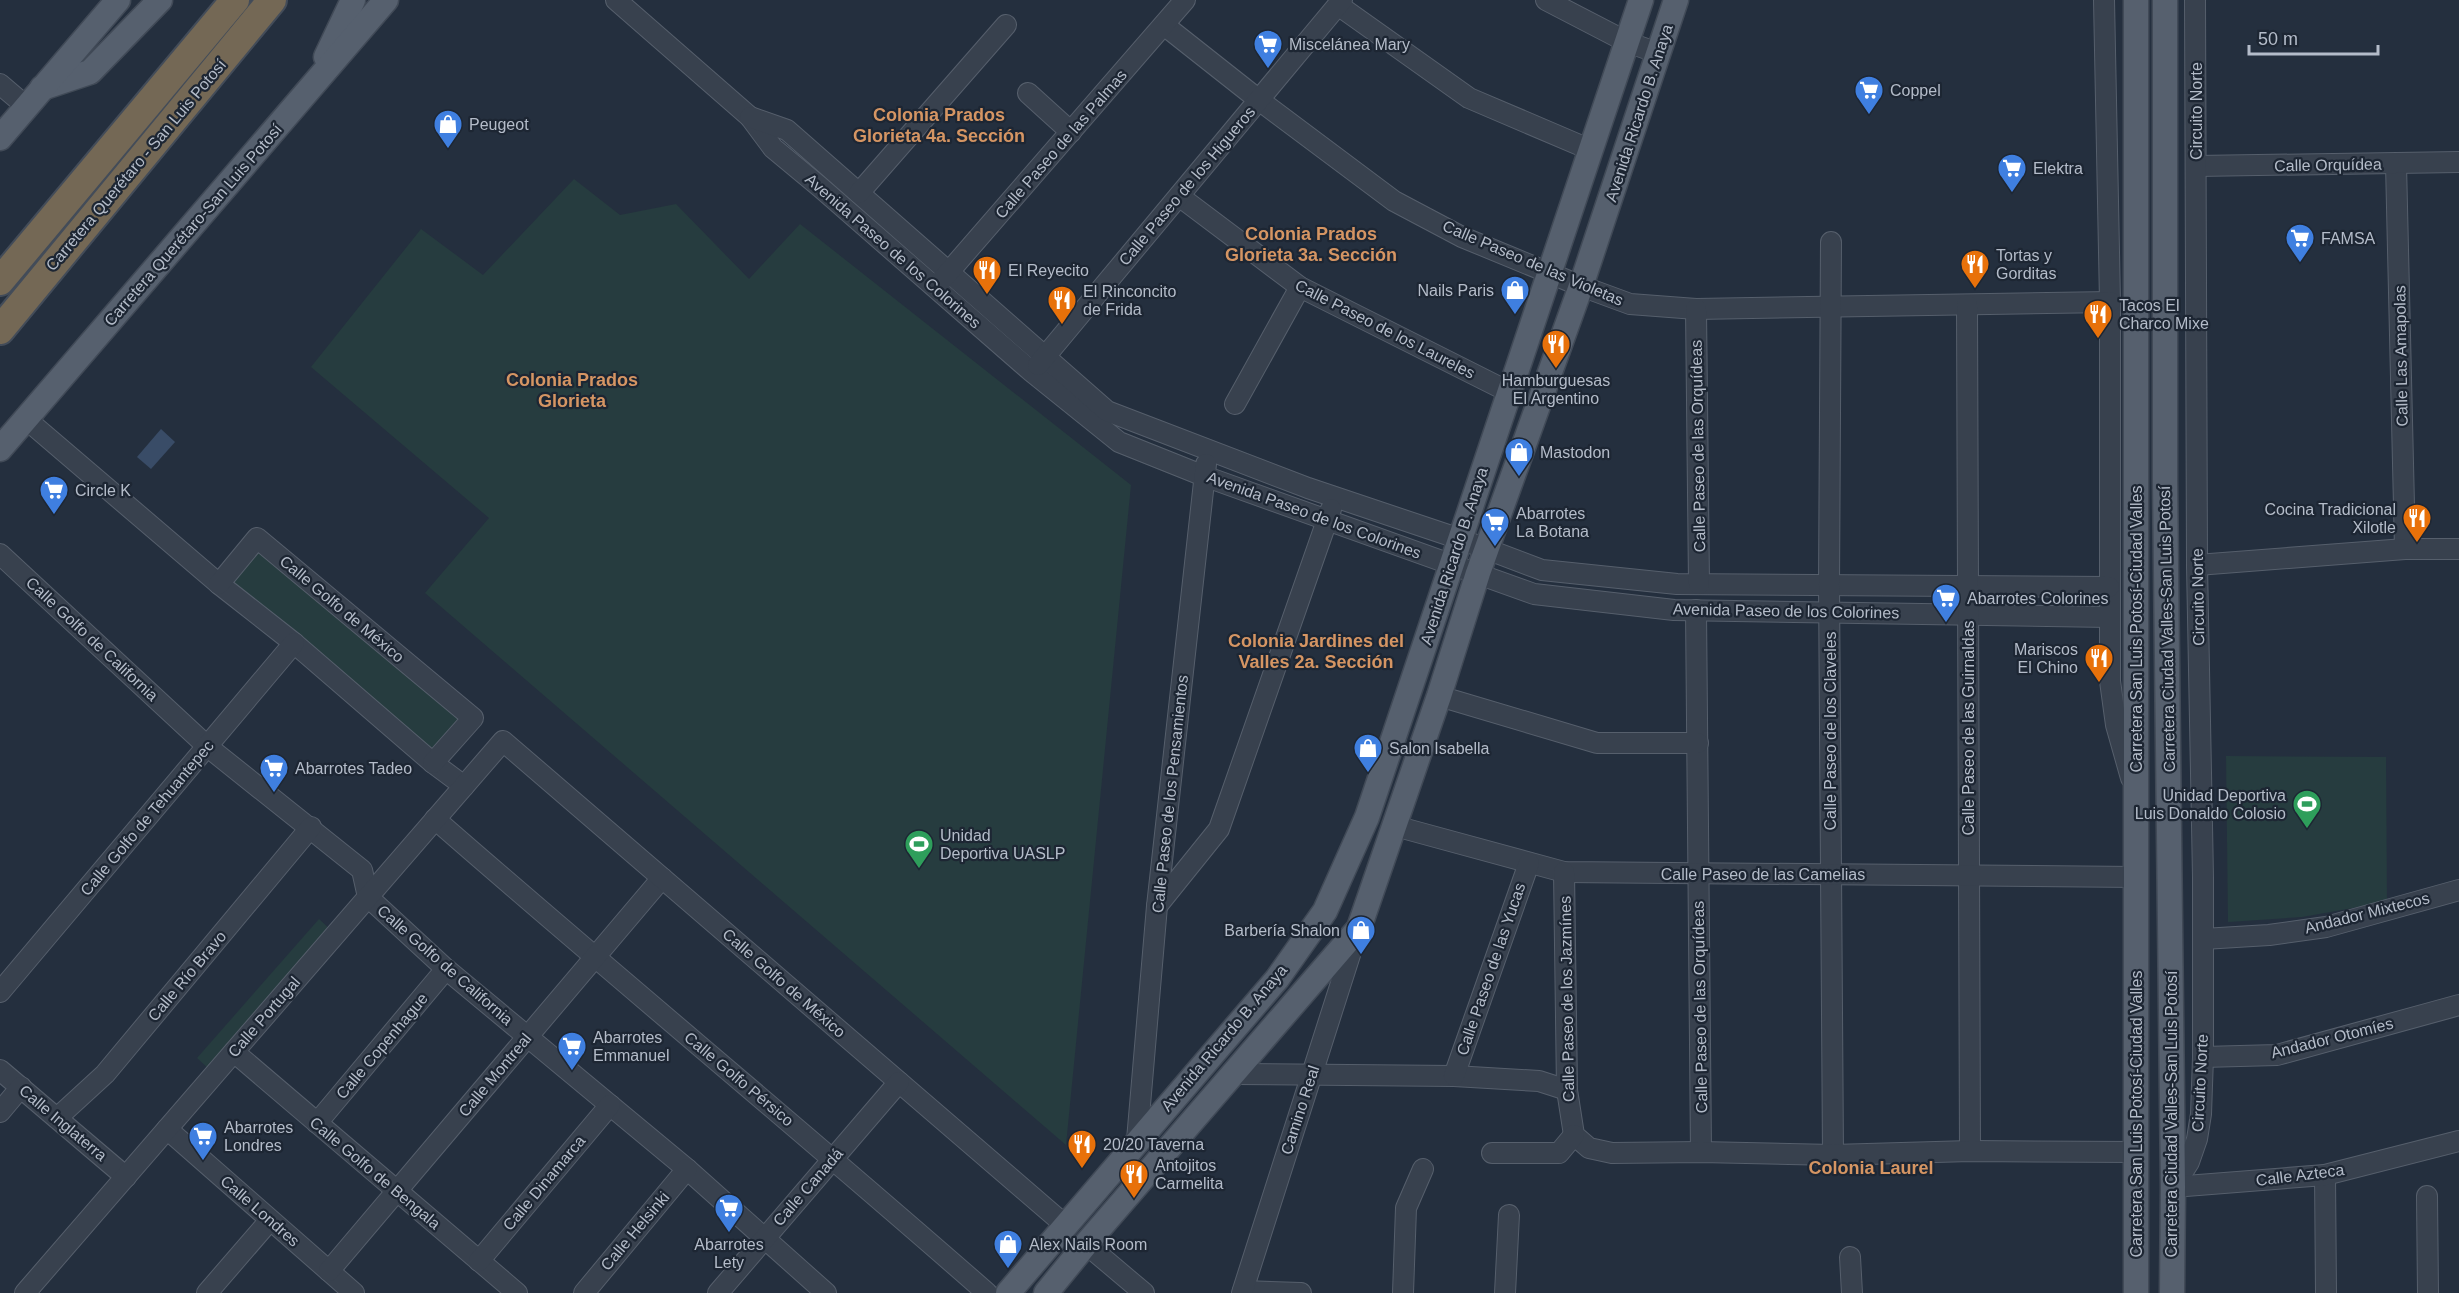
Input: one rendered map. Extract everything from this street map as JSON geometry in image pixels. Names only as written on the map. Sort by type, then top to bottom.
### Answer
[{"type":"highway","name":"Carretera Querétaro - San Luis Potosí","points":[[0,281],[235,0]]},
{"type":"highway","name":"Carretera Querétaro - San Luis Potosí","points":[[0,330],[272,0]]},
{"type":"main road","points":[[0,138],[118,0]]},
{"type":"main road","points":[[42,88],[90,72],[160,0]]},
{"type":"main road","points":[[310,89],[353,0]]},
{"type":"main road","name":"Carretera Querétaro-San Luis Potosí","points":[[0,450],[386,0]]},
{"type":"main road","name":"Avenida Ricardo B. Anaya","points":[[1008,1293],[1277,979],[1324,910],[1367,817],[1641,0]]},
{"type":"main road","name":"Avenida Ricardo B. Anaya","points":[[1046,1293],[1359,928],[1440,696],[1478,573],[1581,286],[1676,0]]},
{"type":"main road","name":"Carretera San Luis Potosí-Ciudad Valles","points":[[2136,0],[2136,1293]]},
{"type":"main road","name":"Carretera Ciudad Valles-San Luis Potosí","points":[[2166,0],[2164,409],[2173,1187],[2172,1293]]},
{"type":"street","name":"Avenida Paseo de los Colorines","points":[[616,0],[750,117],[773,148],[1032,372],[1119,442],[1204,476],[1534,594],[1674,610],[2109,617]]},
{"type":"street","name":"Calle Paseo de las Palmas","points":[[936,287],[1185,0]]},
{"type":"street","points":[[1546,0],[1627,42],[1658,53]]},
{"type":"street","points":[[2104,0],[2110,302],[2110,681],[2116,725],[2135,794]]},
{"type":"street","name":"Circuito Norte","points":[[2173,1187],[2189,1162],[2197,1138],[2201,1114],[2203,1057],[2197,565],[2195,0]]},
{"type":"street","points":[[1340,3],[1469,98],[1591,150]]},
{"type":"street","name":"Calle Paseo de los Higueros","points":[[1032,372],[1340,3]]},
{"type":"street","points":[[859,193],[1006,25]]},
{"type":"street","name":"Calle Paseo de las Violetas","points":[[1164,25],[1258,100],[1394,201],[1462,237],[1630,304],[1696,309],[2110,302]]},
{"type":"street","points":[[0,84],[27,107]]},
{"type":"street","points":[[1028,93],[1071,132]]},
{"type":"street","name":"Avenida Paseo de los Colorines","points":[[750,117],[787,130],[1107,411],[1335,497],[1460,539],[1542,570],[1677,584],[2109,587]]},
{"type":"street","points":[[773,148],[787,130]]},
{"type":"street","points":[[798,168],[811,151]]},
{"type":"street","name":"Calle Orquídea","points":[[2197,166],[2459,162]]},
{"type":"street","name":"Calle Las Amapolas","points":[[2396,164],[2404,549]]},
{"type":"street","name":"Calle Paseo de los Laureles","points":[[1179,196],[1300,287],[1509,392]]},
{"type":"street","name":"Calle Paseo de los Claveles","points":[[1832,242],[1829,612],[1833,1155]]},
{"type":"street","points":[[1235,404],[1300,287]]},
{"type":"street","name":"Calle Paseo de las Guirnaldas","points":[[1967,305],[1970,1151]]},
{"type":"street","name":"Calle Paseo de las Orquídeas","points":[[1696,309],[1699,584]]},
{"type":"street","points":[[26,419],[219,584],[294,643],[433,763],[464,786]]},
{"type":"street","name":"Calle Paseo de los Pensamientos","points":[[1137,1140],[1157,906],[1208,450]]},
{"type":"street","points":[[1157,906],[1219,829],[1335,497]]},
{"type":"street","name":"Calle Golfo de México","points":[[219,584],[257,538],[473,718],[433,763]]},
{"type":"street","points":[[2197,565],[2404,549],[2459,549]]},
{"type":"street","name":"Calle Golfo de California","points":[[0,554],[208,747],[362,870],[368,897],[446,969],[687,1169],[826,1293]]},
{"type":"street","name":"Calle Paseo de las Orquídeas","points":[[1696,610],[1701,1152]]},
{"type":"street","name":"Calle Golfo de Tehuantepec","points":[[0,992],[294,643]]},
{"type":"street","points":[[1440,696],[1597,743],[1698,743]]},
{"type":"street","name":"Calle Golfo de México","points":[[503,741],[1065,1225]]},
{"type":"street","name":"Calle Portugal","points":[[25,1293],[503,741]]},
{"type":"street","name":"Calle Golfo Pérsico","points":[[435,819],[594,958],[833,1158],[987,1293]]},
{"type":"street","name":"Calle Paseo de las Camelias","points":[[1395,826],[1564,872],[2136,878]]},
{"type":"street","name":"Calle Río Bravo","points":[[57,1118],[105,1074],[311,828]]},
{"type":"street","name":"Calle Paseo de las Yucas","points":[[1454,1076],[1529,863]]},
{"type":"street","name":"Calle Paseo de los Jazmínes","points":[[1564,872],[1567,1090],[1575,1135]]},
{"type":"street","name":"Calle Montreal","points":[[329,1271],[662,878]]},
{"type":"street","name":"Andador Mixtecos","points":[[2203,939],[2269,935],[2326,927],[2459,890]]},
{"type":"street","name":"Camino Real","points":[[1242,1292],[1359,928]]},
{"type":"street","name":"Calle Copenhague","points":[[317,1123],[446,969]]},
{"type":"street","name":"Andador Otomíes","points":[[2203,1057],[2277,1055],[2459,1005]]},
{"type":"street","name":"Calle Golfo de Bengala","points":[[234,1052],[517,1293]]},
{"type":"street","name":"Calle Inglaterra","points":[[0,1070],[126,1177]]},
{"type":"street","points":[[1234,1074],[1454,1076],[1539,1081],[1567,1090]]},
{"type":"street","name":"Calle Canadá","points":[[718,1293],[899,1082]]},
{"type":"street","points":[[0,1112],[21,1088]]},
{"type":"street","name":"Calle Dinamarca","points":[[479,1261],[610,1105]]},
{"type":"street","name":"Calle Londres","points":[[167,1129],[354,1293]]},
{"type":"street","points":[[1492,1153],[1558,1153],[1575,1135],[1589,1148],[1612,1153],[1701,1152],[1833,1155],[1970,1151],[2135,1152]]},
{"type":"street","name":"Calle Azteca","points":[[2173,1187],[2325,1175],[2459,1141]]},
{"type":"street","name":"Calle Helsinki","points":[[584,1293],[687,1169]]},
{"type":"street","points":[[1403,1293],[1406,1208],[1423,1169]]},
{"type":"street","points":[[2325,1175],[2326,1293]]},
{"type":"street","points":[[2427,1196],[2428,1293]]},
{"type":"street","points":[[1505,1293],[1509,1215]]},
{"type":"street","points":[[207,1293],[270,1220]]},
{"type":"street","points":[[1086,1244],[1144,1293]]},
{"type":"street","points":[[1850,1257],[1852,1293]]},
{"type":"street","points":[[1242,1292],[1302,1293]]},
{"type":"green space","name":"Unidad Deportiva UASLP","points":[[574,179],[620,215],[676,204],[749,279],[800,224],[1131,485],[1066,1145],[425,593],[489,518],[311,367],[421,229],[483,275]]},
{"type":"green space","points":[[258,548],[458,719],[431,751],[232,581]]},
{"type":"green space","name":"Unidad Deportiva Luis Donaldo Colosio","points":[[2226,756],[2386,757],[2387,902],[2302,917],[2228,922]]},
{"type":"green space","points":[[319,919],[333,932],[211,1071],[197,1058]]},
{"type":"water","points":[[161,429],[175,442],[151,469],[137,457]]},
{"type":"place","name":"Miscelánea Mary","points":[[1268,70]]},
{"type":"place","name":"Coppel","points":[[1869,116]]},
{"type":"place","name":"Peugeot","points":[[448,150]]},
{"type":"place","name":"Elektra","points":[[2012,194]]},
{"type":"place","name":"FAMSA","points":[[2300,264]]},
{"type":"place","name":"Tortas y Gorditas","points":[[1975,290]]},
{"type":"place","name":"El Reyecito","points":[[987,296]]},
{"type":"place","name":"Nails Paris","points":[[1515,316]]},
{"type":"place","name":"El Rinconcito de Frida","points":[[1062,326]]},
{"type":"place","name":"Tacos El Charco Mixe","points":[[2098,340]]},
{"type":"place","name":"Hamburguesas El Argentino","points":[[1556,370]]},
{"type":"place","name":"Mastodon","points":[[1519,478]]},
{"type":"place","name":"Circle K","points":[[54,516]]},
{"type":"place","name":"Cocina Tradicional Xilotle","points":[[2417,544]]},
{"type":"place","name":"Abarrotes La Botana","points":[[1495,548]]},
{"type":"place","name":"Abarrotes Colorines","points":[[1946,624]]},
{"type":"place","name":"Mariscos El Chino","points":[[2099,684]]},
{"type":"place","name":"Salon Isabella","points":[[1368,774]]},
{"type":"place","name":"Abarrotes Tadeo","points":[[274,794]]},
{"type":"place","name":"Unidad Deportiva Luis Donaldo Colosio","points":[[2307,830]]},
{"type":"place","name":"Unidad Deportiva UASLP","points":[[919,870]]},
{"type":"place","name":"Barbería Shalon","points":[[1361,956]]},
{"type":"place","name":"Abarrotes Emmanuel","points":[[572,1072]]},
{"type":"place","name":"Abarrotes Londres","points":[[203,1162]]},
{"type":"place","name":"20/20 Taverna","points":[[1082,1170]]},
{"type":"place","name":"Antojitos Carmelita","points":[[1134,1200]]},
{"type":"place","name":"Abarrotes Lety","points":[[729,1234]]},
{"type":"place","name":"Alex Nails Room","points":[[1008,1270]]},
{"type":"district","name":"Colonia Prados Glorieta 4a. Sección","points":[[939,125]]},
{"type":"district","name":"Colonia Prados Glorieta 3a. Sección","points":[[1311,244]]},
{"type":"district","name":"Colonia Prados Glorieta","points":[[572,390]]},
{"type":"district","name":"Colonia Jardines del Valles 2a. Sección","points":[[1316,651]]},
{"type":"district","name":"Colonia Laurel","points":[[1871,1168]]}]
